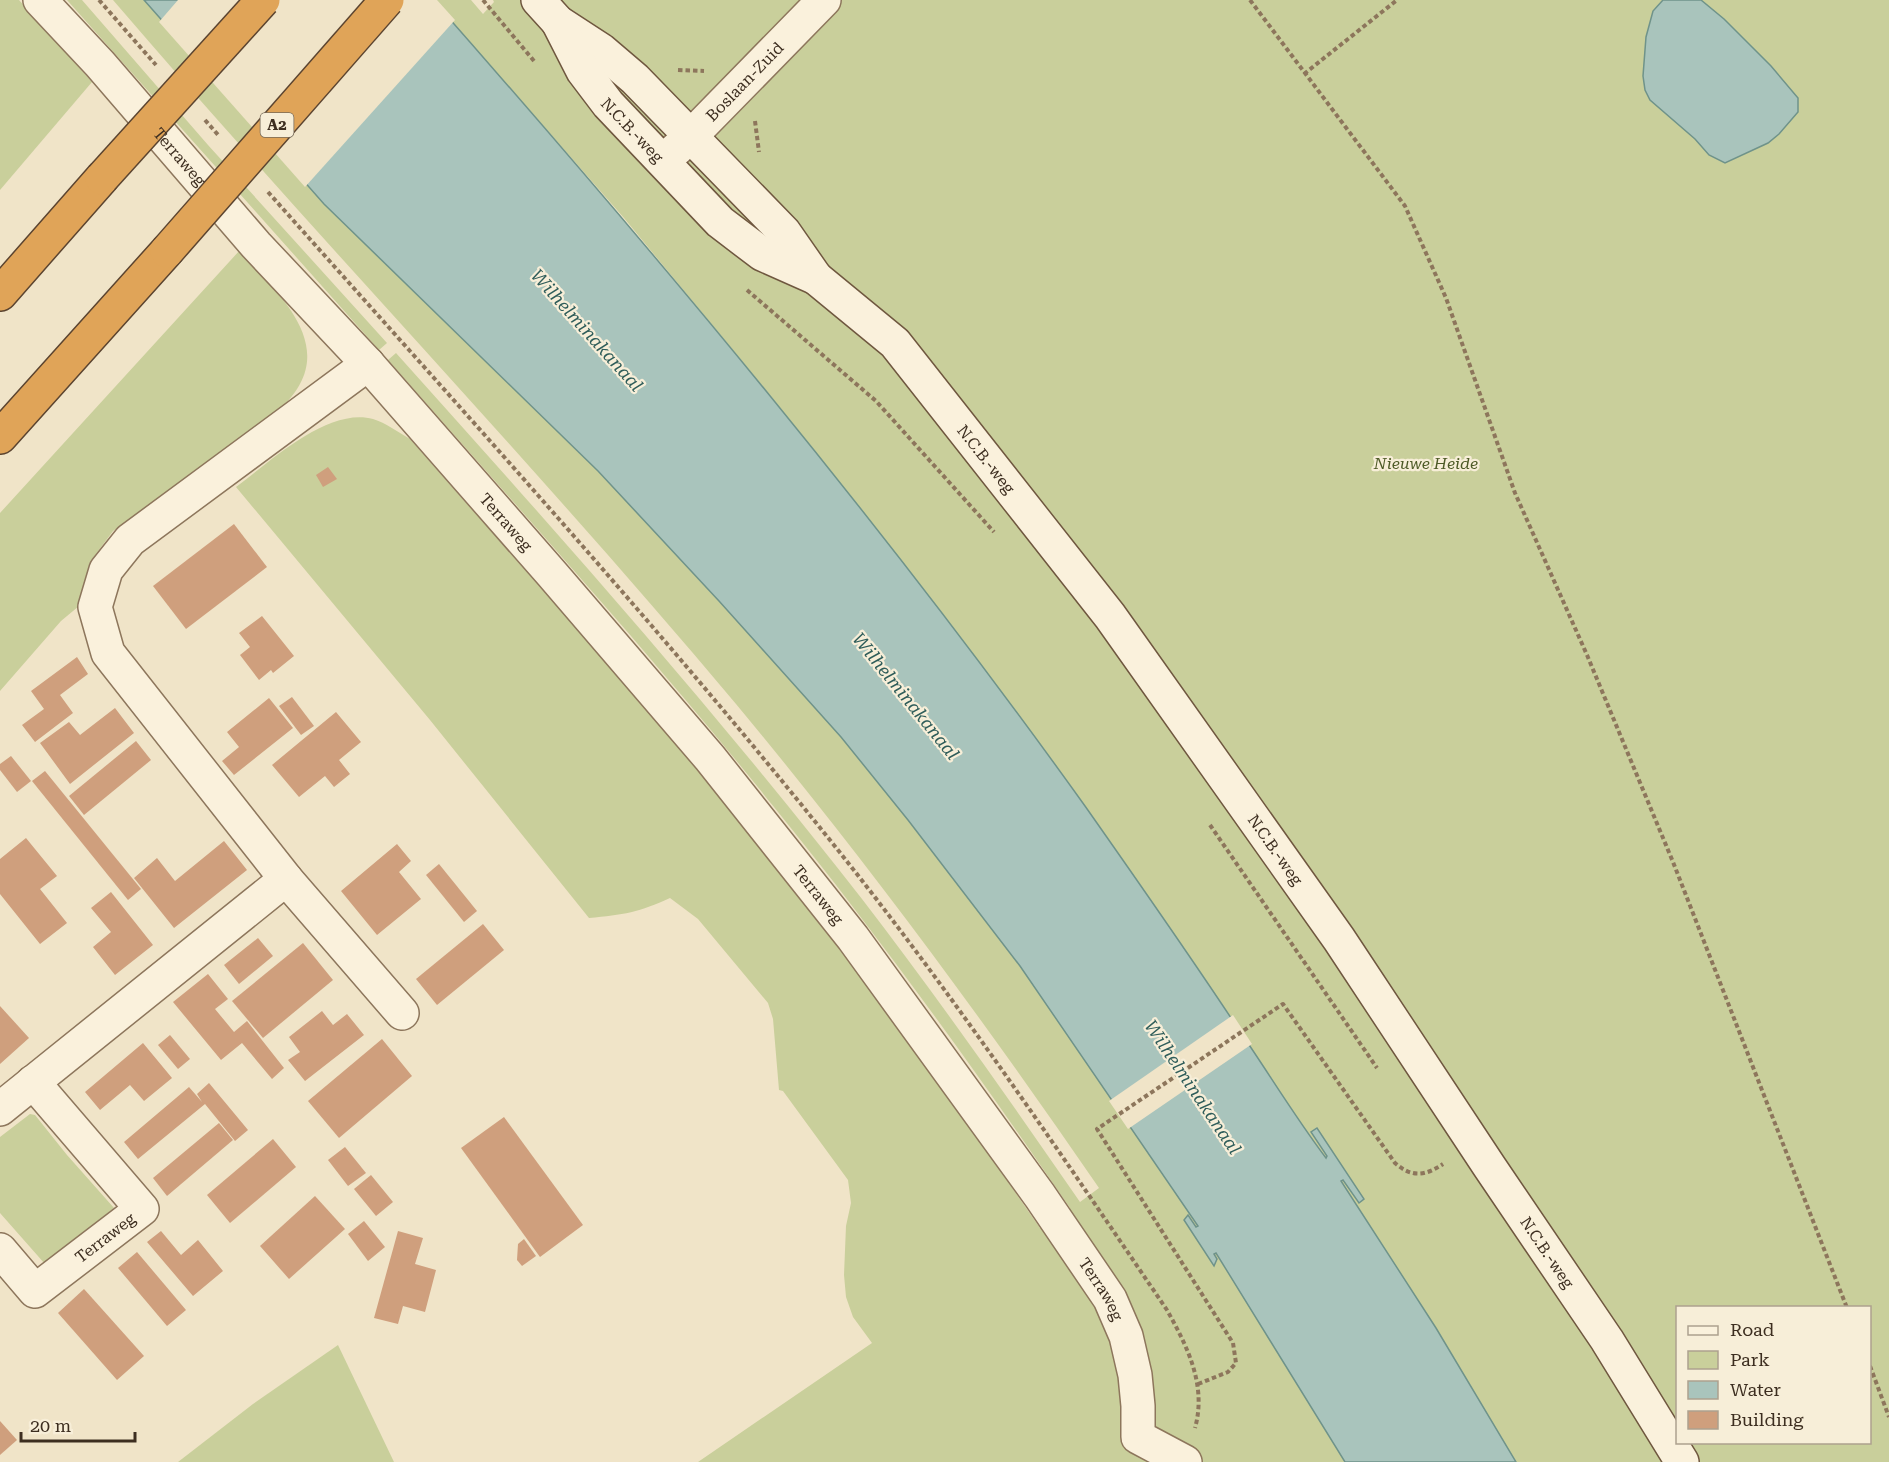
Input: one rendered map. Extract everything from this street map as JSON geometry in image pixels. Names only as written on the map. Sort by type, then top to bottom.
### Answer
[{"type":"highway","points":[[0,294],[263,0]]},
{"type":"highway","name":"A2","points":[[0,437],[387,0]]},
{"type":"street","name":"Terraweg","points":[[40,0],[99,64],[256,245],[368,364],[710,758],[853,938],[942,1058],[1110,1299],[1126,1336],[1135,1375],[1138,1406],[1131,1450],[1185,1462]]},
{"type":"street","name":"Boslaan-Zuid","points":[[663,161],[824,0]]},
{"type":"street","name":"N.C.B.-weg","points":[[548,11],[601,50],[635,79],[784,232],[816,278]]},
{"type":"street","name":"N.C.B.-weg","points":[[548,11],[583,71],[608,105],[720,222],[762,254],[816,278],[895,342],[1110,616],[1339,939],[1489,1166],[1608,1340],[1682,1462]]},
{"type":"street","points":[[368,364],[130,540],[106,570],[95,607],[108,653],[286,879],[402,1013]]},
{"type":"street","points":[[0,1109],[286,879]]},
{"type":"street","name":"Terraweg","points":[[0,1250],[35,1291],[142,1209],[33,1082]]},
{"type":"path","points":[[1250,0],[1405,206],[1446,298],[1515,493],[1587,655],[1673,862],[1846,1306]]},
{"type":"path","points":[[1304,74],[1397,0]]},
{"type":"path","points":[[741,285],[876,400],[995,534]]},
{"type":"path","points":[[1207,821],[1378,1069]]},
{"type":"path","points":[[1198,1384],[1228,1372],[1236,1363],[1236,1351],[1229,1335],[1097,1129],[1283,1004],[1390,1157],[1409,1173],[1420,1175],[1433,1171],[1443,1164],[1437,1155]]},
{"type":"path","points":[[1871,1371],[1889,1417]]},
{"type":"green space","points":[[0,0],[19,0],[92,82],[0,190]]},
{"type":"green space","points":[[67,0],[82,0],[208,145],[387,343],[379,350]]},
{"type":"green space","name":"Nieuwe Heide","points":[[113,0],[144,0],[324,204],[598,471],[841,737],[1020,966],[1269,1075],[1084,805],[987,673],[843,487],[624,218],[433,0],[471,0],[483,14],[494,2],[493,0],[1889,0],[1889,1462],[698,1462],[872,1343],[853,1317],[846,1297],[844,1275],[846,1226],[851,1203],[848,1180],[783,1091],[779,1090],[773,1019],[768,1003],[698,919],[670,898],[631,912],[589,918],[430,720],[236,487],[283,451],[319,428],[356,417],[378,421],[410,439],[670,735],[749,833],[933,1074],[1040,1228],[1070,1208],[926,1005],[813,856],[632,637],[388,360],[396,353],[634,622],[750,759],[862,899],[918,974],[1080,1202],[1099,1188],[923,942],[784,762],[583,526],[268,177]]},
{"type":"green space","points":[[240,250],[275,289],[290,309],[301,330],[307,350],[305,372],[294,393],[272,416],[113,531],[90,562],[79,606],[61,621],[0,691],[0,513]]},
{"type":"green space","points":[[30,1114],[35,1115],[114,1208],[45,1264],[0,1213],[0,1137]]},
{"type":"green space","points":[[338,1345],[394,1462],[178,1462],[253,1404]]},
{"type":"water","name":"Wilhelminakanaal","points":[[144,0],[433,0],[603,196],[769,395],[1009,701],[1143,889],[1326,1158],[1327,1156],[1311,1132],[1317,1128],[1364,1199],[1359,1203],[1343,1180],[1341,1181],[1436,1328],[1516,1462],[1345,1462],[1216,1253],[1214,1254],[1217,1259],[1214,1266],[1184,1220],[1188,1215],[1196,1227],[1198,1226],[1020,966],[841,737],[598,471],[324,204]]},
{"type":"water","points":[[1663,0],[1701,0],[1724,19],[1771,66],[1798,98],[1798,112],[1768,143],[1725,163],[1709,155],[1695,139],[1650,100],[1645,90],[1643,76],[1646,37],[1653,11]]},
{"type":"pier","points":[[178,0],[437,0],[455,20],[305,187],[159,22]]},
{"type":"pier","points":[[1233,1015],[1252,1044],[1128,1129],[1109,1101]]},
{"type":"building","points":[[328,467],[337,479],[323,487],[316,475]]},
{"type":"building","points":[[234,524],[267,567],[186,629],[153,586]]},
{"type":"building","points":[[262,616],[294,656],[273,673],[271,670],[259,680],[240,655],[250,647],[239,633]]},
{"type":"building","points":[[77,657],[88,674],[60,695],[73,713],[35,742],[22,725],[44,709],[31,691]]},
{"type":"building","points":[[292,697],[314,726],[301,735],[279,706]]},
{"type":"building","points":[[269,698],[293,728],[234,775],[222,761],[239,747],[227,732]]},
{"type":"building","points":[[115,708],[134,733],[70,784],[40,743],[69,722],[80,735]]},
{"type":"building","points":[[336,712],[361,742],[339,760],[350,774],[334,787],[325,776],[299,797],[272,765]]},
{"type":"building","points":[[136,741],[151,760],[84,815],[69,796]]},
{"type":"building","points":[[11,756],[31,781],[17,792],[0,770],[0,764]]},
{"type":"building","points":[[45,771],[141,889],[128,900],[32,781]]},
{"type":"building","points":[[26,838],[57,876],[40,889],[67,923],[40,944],[0,894],[0,859]]},
{"type":"building","points":[[224,841],[247,870],[174,928],[134,878],[157,858],[175,881]]},
{"type":"building","points":[[397,844],[411,861],[399,872],[421,899],[377,935],[341,891]]},
{"type":"building","points":[[439,864],[477,911],[464,922],[426,875]]},
{"type":"building","points":[[111,892],[153,945],[115,975],[93,947],[111,932],[91,908]]},
{"type":"building","points":[[483,924],[504,950],[437,1005],[416,979]]},
{"type":"building","points":[[258,938],[273,956],[239,984],[224,965]]},
{"type":"building","points":[[303,943],[333,980],[263,1038],[232,1001]]},
{"type":"building","points":[[208,974],[228,999],[215,1009],[234,1032],[247,1021],[284,1068],[272,1079],[242,1043],[221,1060],[173,1002]]},
{"type":"building","points":[[0,1006],[29,1038],[0,1064]]},
{"type":"building","points":[[322,1011],[333,1025],[347,1014],[364,1035],[305,1081],[288,1060],[300,1052],[289,1037]]},
{"type":"building","points":[[170,1035],[190,1059],[178,1069],[158,1045]]},
{"type":"building","points":[[382,1039],[412,1076],[339,1138],[308,1101]]},
{"type":"building","points":[[143,1043],[172,1078],[144,1101],[130,1085],[100,1110],[85,1092]]},
{"type":"building","points":[[209,1083],[248,1130],[235,1141],[205,1104],[138,1159],[124,1142],[189,1087],[202,1102],[197,1094]]},
{"type":"building","points":[[504,1117],[583,1225],[540,1257],[461,1148]]},
{"type":"building","points":[[219,1123],[233,1140],[167,1196],[153,1178]]},
{"type":"building","points":[[273,1139],[296,1167],[230,1223],[207,1195]]},
{"type":"building","points":[[345,1147],[366,1173],[348,1186],[328,1160]]},
{"type":"building","points":[[371,1175],[393,1202],[376,1216],[354,1189]]},
{"type":"building","points":[[315,1196],[345,1229],[289,1279],[260,1246]]},
{"type":"building","points":[[364,1221],[385,1247],[368,1261],[348,1234]]},
{"type":"building","points":[[161,1231],[181,1255],[198,1240],[223,1271],[193,1296],[147,1242]]},
{"type":"building","points":[[398,1231],[423,1238],[415,1264],[436,1270],[425,1312],[403,1306],[398,1324],[374,1318]]},
{"type":"building","points":[[524,1239],[536,1256],[522,1266],[517,1260],[518,1244]]},
{"type":"building","points":[[137,1252],[186,1310],[167,1326],[118,1268]]},
{"type":"building","points":[[84,1289],[144,1356],[117,1380],[58,1313]]},
{"type":"building","points":[[0,1421],[17,1440],[0,1455]]}]
